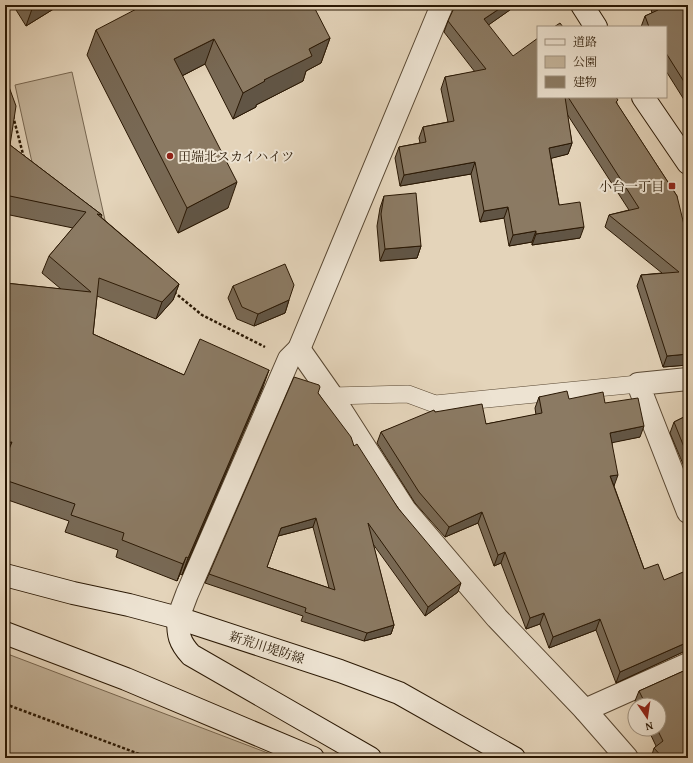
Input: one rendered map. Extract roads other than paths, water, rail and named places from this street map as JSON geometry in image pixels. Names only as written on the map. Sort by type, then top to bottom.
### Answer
[{"type":"street","points":[[370,758],[190,655],[183,646],[178,634],[178,618],[190,587],[294,354],[442,5]]},
{"type":"street","points":[[582,5],[595,26]]},
{"type":"street","points":[[645,98],[688,163]]},
{"type":"street","points":[[294,354],[332,396],[405,510],[497,618],[585,710],[627,758]]},
{"type":"street","points":[[688,380],[638,384],[688,512]]},
{"type":"street","name":"新荒川堤防線","points":[[5,575],[178,618],[275,649],[399,693],[514,758]]},
{"type":"street","points":[[5,633],[126,679],[313,758]]},
{"type":"street","points":[[585,710],[688,664]]},
{"type":"lane","points":[[332,396],[408,394],[435,404],[638,384]]},
{"type":"place","name":"田端北スカイハイツ","points":[[170,156]]},
{"type":"place","name":"小台一丁目","points":[[672,186]]}]
